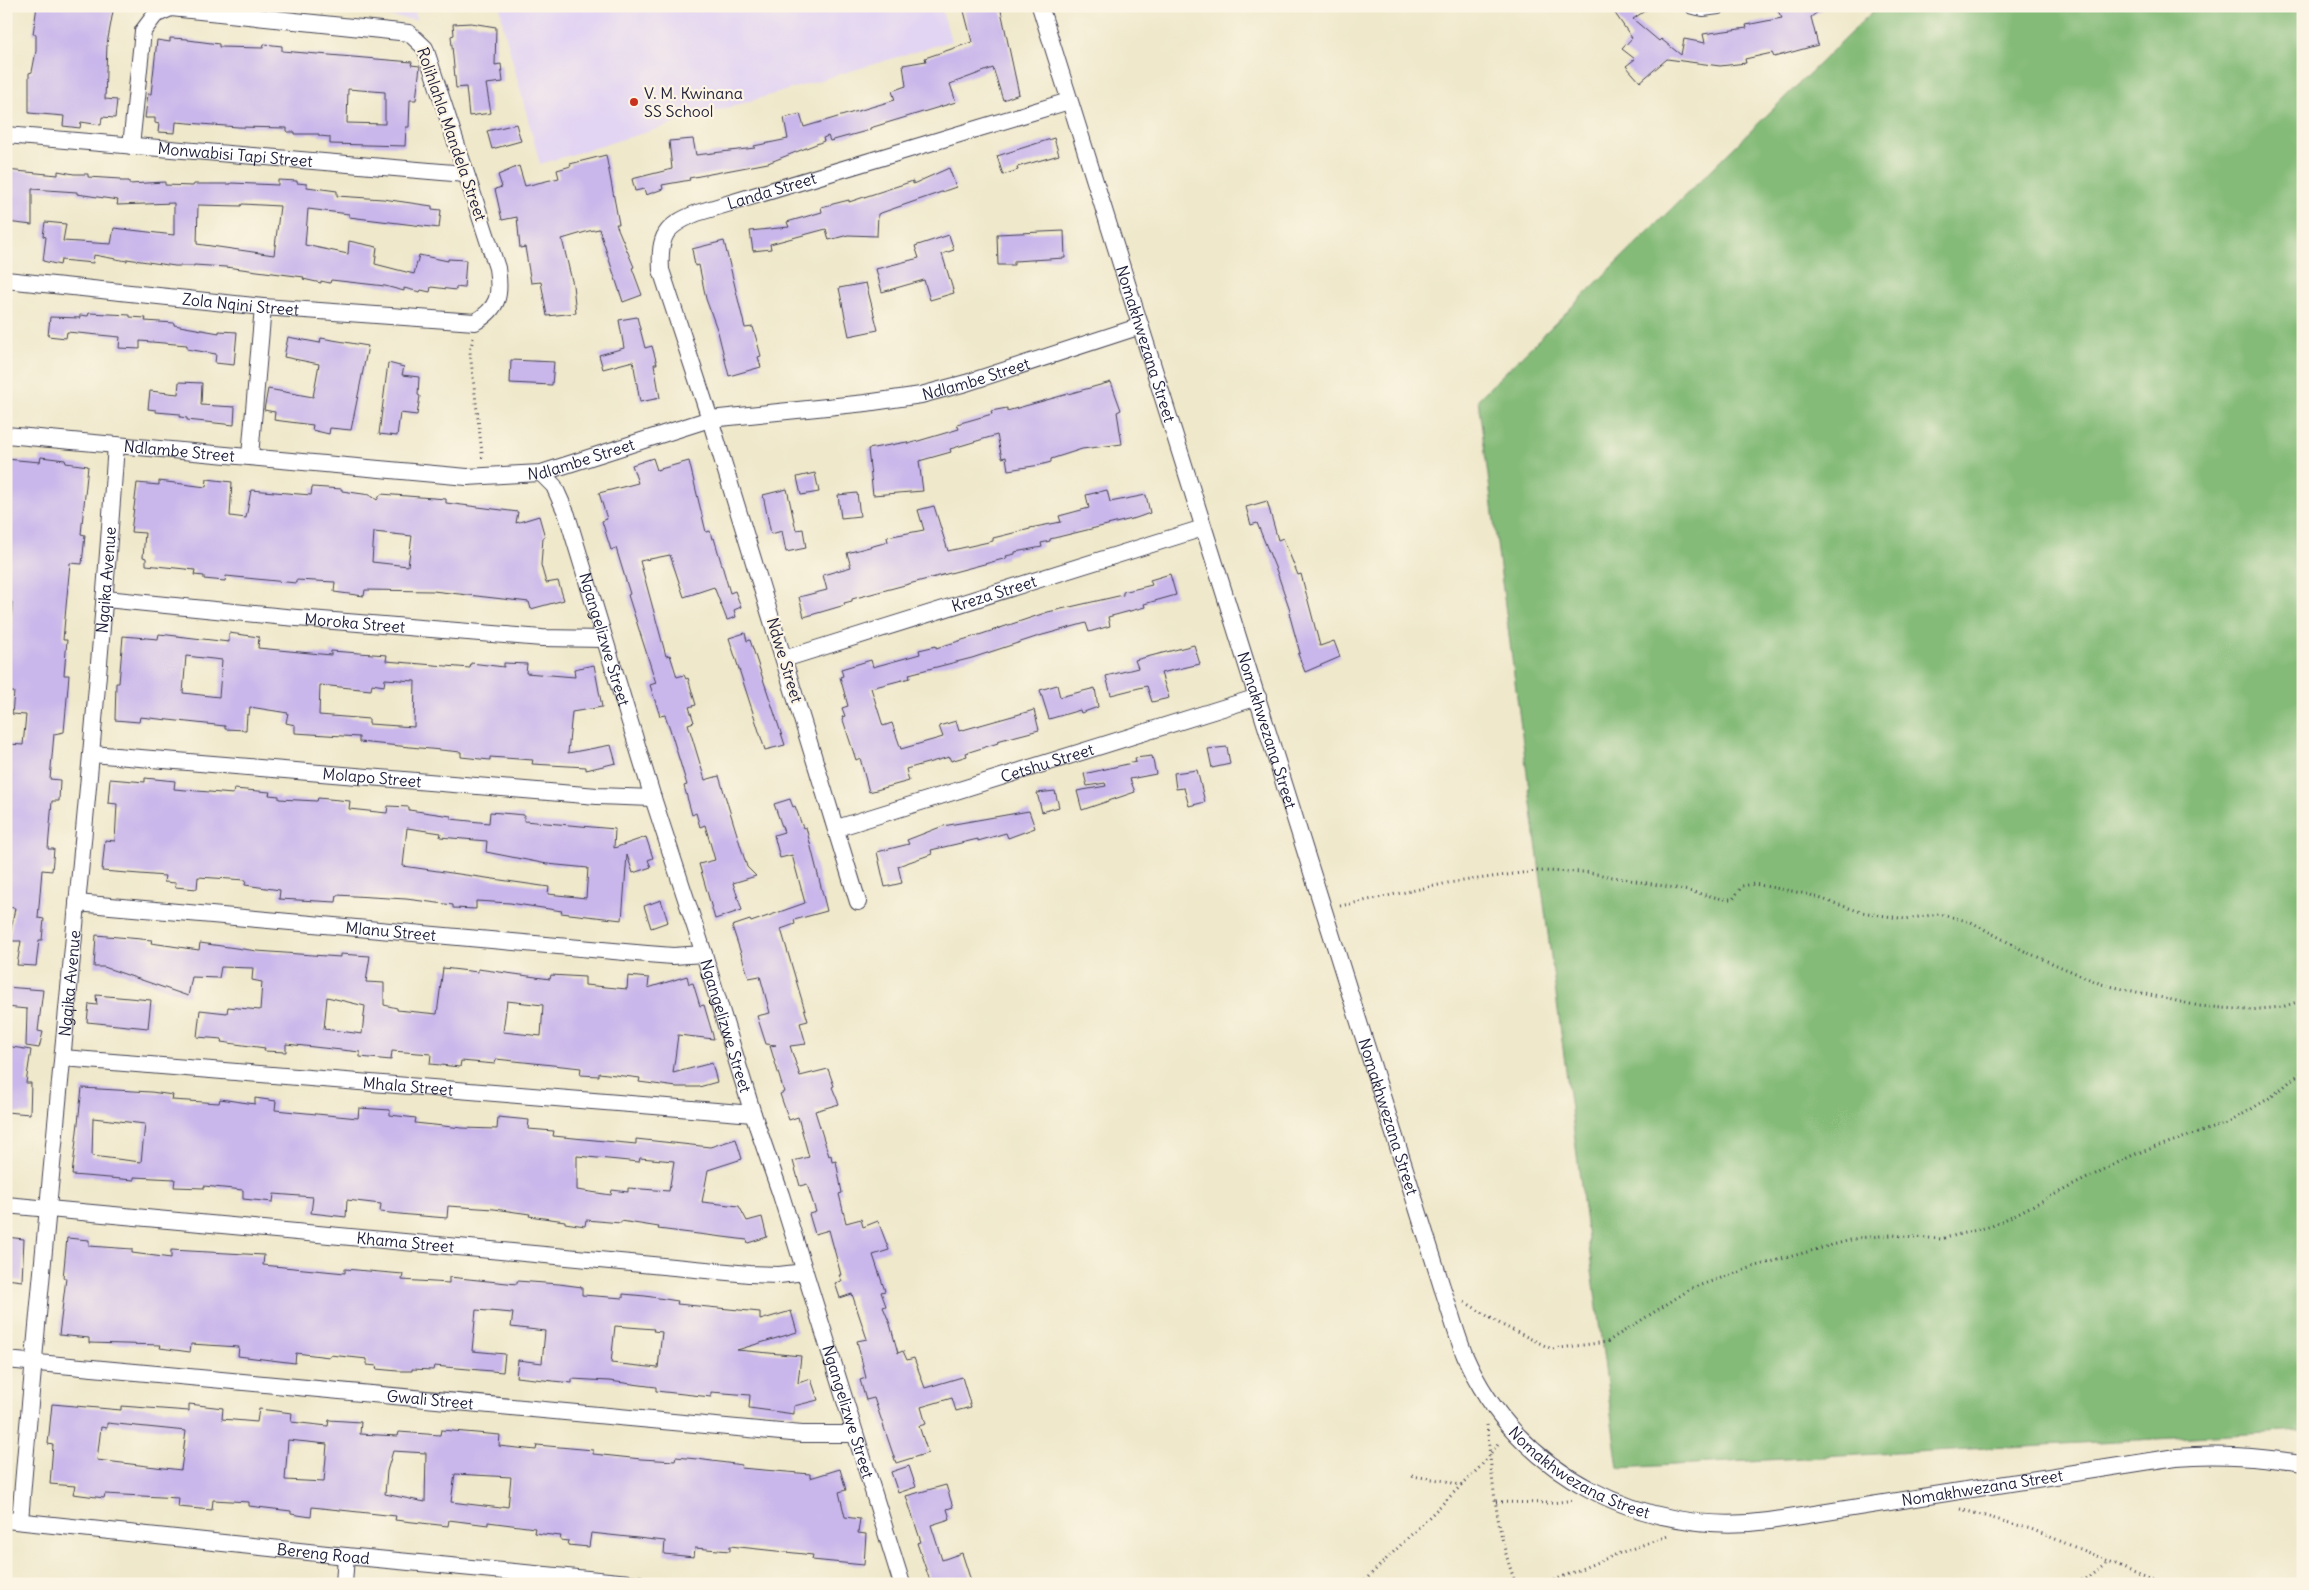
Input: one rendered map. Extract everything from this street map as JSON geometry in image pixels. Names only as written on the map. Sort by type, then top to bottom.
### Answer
[{"type":"street","name":"Nomakhwezana Street","points":[[1040,6],[1442,1287],[1466,1356],[1490,1400],[1511,1427],[1552,1466],[1596,1493],[1650,1515],[1705,1524],[1746,1525],[2176,1457],[2211,1454],[2240,1455],[2303,1463]]},
{"type":"street","points":[[1693,6],[1703,8],[1718,6]]},
{"type":"street","name":"Rolihlahla Mandela Street","points":[[131,146],[143,31],[155,14],[171,8],[409,33],[426,48],[465,174],[497,268],[498,298],[487,315],[475,322]]},
{"type":"street","name":"Landa Street","points":[[710,419],[661,270],[660,248],[666,233],[678,221],[1069,101]]},
{"type":"street","name":"Monwabisi Tapi Street","points":[[6,135],[465,174]]},
{"type":"street","name":"Zola Nqini Street","points":[[6,280],[263,307],[475,322]]},
{"type":"street","points":[[250,456],[263,307]]},
{"type":"street","name":"Ndlambe Street","points":[[6,435],[433,474],[485,476],[541,472],[710,419],[866,403],[921,395],[966,383],[1141,326]]},
{"type":"street","name":"Ndwe Street","points":[[710,419],[837,828],[858,902]]},
{"type":"street","name":"Ngqika Avenue","points":[[13,1521],[33,1363],[63,1058],[106,599],[116,445]]},
{"type":"street","name":"Ngangelizwe Street","points":[[541,472],[554,486],[568,515],[653,798],[805,1272],[902,1584]]},
{"type":"street","name":"Kreza Street","points":[[784,659],[1204,528]]},
{"type":"street","name":"Moroka Street","points":[[106,599],[285,617],[542,638],[604,639]]},
{"type":"street","name":"Cetshu Street","points":[[837,828],[1258,697]]},
{"type":"street","name":"Molapo Street","points":[[92,754],[597,796],[653,798]]},
{"type":"street","name":"Mlanu Street","points":[[77,903],[647,954],[672,956],[704,954]]},
{"type":"street","name":"Mhala Street","points":[[63,1058],[753,1114]]},
{"type":"street","name":"Khama Street","points":[[6,1205],[749,1274],[779,1275],[805,1272]]},
{"type":"street","name":"Gwali Street","points":[[6,1360],[802,1434],[855,1434]]},
{"type":"street","name":"Bereng Road","points":[[13,1521],[346,1556],[640,1584]]},
{"type":"street","points":[[344,1584],[346,1556]]},
{"type":"path","points":[[475,322],[470,352],[485,476]]},
{"type":"path","points":[[1324,908],[1346,906],[1448,883],[1536,871],[1586,872],[1675,888],[1723,899],[1733,899],[1742,886],[1754,884],[1807,894],[1862,912],[1904,919],[1939,914],[1971,922],[2026,952],[2101,984],[2199,1006],[2249,1010],[2282,1007],[2303,1000]]},
{"type":"path","points":[[1442,1287],[1502,1325],[1552,1349],[1607,1342],[1692,1288],[1756,1266],[1858,1238],[1890,1235],[1941,1239],[1992,1226],[2135,1154],[2230,1122],[2271,1096],[2303,1071]]},
{"type":"path","points":[[1486,1422],[1488,1454],[1496,1502],[1508,1565],[1516,1584]]},
{"type":"path","points":[[1360,1584],[1462,1486],[1481,1466],[1488,1454],[1511,1427]]},
{"type":"path","points":[[1412,1476],[1446,1481],[1462,1486]]},
{"type":"path","points":[[1496,1502],[1542,1503],[1577,1500]]},
{"type":"path","points":[[1955,1508],[2031,1530],[2157,1581],[2172,1584]]},
{"type":"path","points":[[1545,1584],[1641,1544],[1675,1534]]},
{"type":"path","points":[[2067,1584],[2086,1579],[2108,1562]]},
{"type":"shaded area","points":[[309,6],[415,6],[416,20]]},
{"type":"shaded area","name":"V. M. Kwinana SS School","points":[[500,6],[941,6],[951,41],[540,164],[503,25]]},
{"type":"green space","points":[[1878,6],[2303,6],[2303,1431],[1618,1468],[1478,399]]},
{"type":"building","points":[[37,6],[114,6],[107,44],[105,99],[117,100],[115,118],[102,117],[101,125],[81,122],[80,128],[63,126],[64,116],[29,113],[29,73],[32,72],[36,51],[36,34],[33,34]]},
{"type":"building","points":[[977,6],[1000,6],[1019,94],[1003,100],[993,68],[950,84],[956,102],[830,141],[828,136],[823,138],[824,141],[768,163],[662,185],[663,189],[646,195],[644,189],[635,191],[632,179],[672,169],[669,141],[693,139],[696,155],[755,148],[754,146],[788,139],[784,118],[800,114],[804,127],[895,100],[892,91],[906,86],[903,65],[926,61],[925,58],[972,42],[964,11]]},
{"type":"building","points":[[1610,6],[1652,6],[1633,19],[1659,41],[1661,39],[1681,55],[1684,39],[1705,43],[1703,34],[1747,28],[1746,25],[1782,18],[1775,6],[1826,6],[1811,17],[1818,45],[1774,57],[1772,53],[1745,59],[1746,63],[1720,66],[1667,59],[1640,82],[1626,66],[1635,59],[1622,49],[1632,38]]},
{"type":"building","points":[[471,23],[496,27],[495,65],[501,64],[503,82],[486,84],[491,113],[469,116],[466,87],[456,88],[451,36],[454,35],[453,24]]},
{"type":"building","points":[[170,38],[188,39],[219,44],[219,47],[263,48],[264,44],[282,46],[282,51],[412,62],[411,65],[420,66],[416,100],[410,100],[409,127],[406,127],[405,146],[330,144],[330,137],[319,136],[319,134],[295,134],[295,132],[287,132],[287,128],[238,127],[176,122],[175,133],[158,132],[159,124],[155,123],[155,118],[145,118],[148,94],[151,94],[157,40],[170,42]],"holes":[[[348,89],[385,92],[385,124],[347,123]]]},
{"type":"building","points":[[516,124],[521,141],[492,149],[487,131]]},
{"type":"building","points":[[1054,138],[1059,155],[1017,167],[1018,170],[1003,175],[997,156]]},
{"type":"building","points":[[606,155],[619,224],[616,224],[634,267],[632,268],[642,295],[623,302],[599,229],[589,231],[562,239],[573,285],[576,313],[547,316],[541,282],[531,283],[525,247],[520,248],[517,217],[502,220],[495,189],[502,187],[498,175],[519,166],[525,186],[559,178],[557,170],[571,166],[570,164]]},
{"type":"building","points":[[949,168],[956,187],[878,214],[877,236],[848,235],[829,240],[826,229],[770,244],[771,249],[753,251],[750,231],[789,227],[787,222],[822,212],[821,207],[849,200],[849,202],[913,181],[913,184]]},
{"type":"building","points":[[6,170],[58,175],[58,171],[88,174],[88,177],[129,181],[129,184],[165,182],[165,185],[193,186],[194,184],[231,183],[278,185],[278,180],[297,181],[297,183],[307,184],[307,187],[337,191],[337,196],[383,199],[432,206],[432,209],[441,210],[439,228],[349,217],[349,214],[308,209],[305,245],[348,254],[349,241],[377,247],[375,264],[414,274],[419,255],[448,261],[448,259],[466,260],[464,288],[456,287],[456,290],[431,287],[430,292],[421,290],[420,292],[404,288],[404,291],[385,286],[331,280],[330,283],[321,281],[321,283],[303,279],[304,277],[226,267],[175,266],[127,259],[127,261],[94,255],[93,263],[61,260],[60,265],[43,261],[46,237],[43,236],[45,222],[66,224],[63,241],[111,244],[114,228],[174,235],[174,203],[117,205],[118,200],[77,194],[77,192],[32,189],[32,225],[7,222]],"holes":[[[242,204],[280,206],[274,255],[197,244],[198,205],[241,206]]]},
{"type":"building","points":[[1064,231],[1065,258],[1014,261],[1014,265],[998,265],[997,234]]},
{"type":"building","points":[[949,235],[954,250],[942,254],[954,293],[930,300],[924,280],[882,292],[876,269],[919,258],[915,246]]},
{"type":"building","points":[[724,241],[745,328],[753,327],[761,356],[758,357],[761,367],[729,376],[718,332],[706,299],[699,265],[695,266],[692,249]]},
{"type":"building","points":[[866,283],[878,330],[849,336],[839,288]]},
{"type":"building","points":[[89,313],[130,315],[130,317],[146,318],[145,321],[174,323],[174,325],[219,333],[219,331],[237,332],[234,365],[215,363],[216,354],[187,349],[187,345],[140,341],[140,349],[119,348],[120,337],[67,332],[66,338],[48,336],[50,317],[80,318],[80,315],[88,316]]},
{"type":"building","points":[[637,317],[645,348],[652,346],[657,364],[654,364],[660,398],[640,402],[633,361],[603,369],[599,355],[624,348],[619,320]]},
{"type":"building","points":[[288,337],[320,343],[321,338],[368,346],[351,430],[330,428],[329,434],[312,430],[313,425],[274,420],[275,412],[264,410],[268,389],[313,397],[319,364],[284,357]]},
{"type":"building","points":[[511,360],[554,362],[552,385],[510,383]]},
{"type":"building","points":[[388,363],[404,367],[402,375],[419,377],[418,395],[420,396],[417,415],[400,413],[397,436],[379,434]]},
{"type":"building","points":[[179,382],[202,383],[201,405],[235,407],[234,425],[187,420],[187,418],[180,417],[180,414],[156,412],[156,410],[148,409],[150,391],[178,394]]},
{"type":"building","points":[[1111,382],[1121,410],[1117,412],[1122,444],[1082,449],[1051,459],[1051,462],[1008,470],[1006,457],[1002,458],[997,435],[950,449],[951,452],[919,461],[923,491],[873,495],[868,449],[907,442],[908,444],[959,429],[957,424],[992,414],[991,411],[1007,408],[1007,411]]},
{"type":"building","points":[[41,457],[65,460],[66,463],[88,466],[81,534],[85,535],[82,564],[70,563],[63,640],[67,640],[64,675],[69,675],[64,732],[54,734],[50,779],[60,780],[59,801],[52,801],[48,849],[54,849],[52,871],[42,870],[38,918],[44,919],[42,940],[39,940],[36,966],[17,965],[21,941],[9,941],[15,908],[6,907],[9,872],[6,871],[6,820],[10,786],[6,785],[6,765],[9,744],[23,745],[26,715],[12,714],[14,692],[6,692],[6,635],[11,635],[12,602],[6,601],[6,459],[40,462]]},
{"type":"building","points":[[653,458],[657,470],[689,461],[706,532],[710,531],[712,539],[714,538],[730,593],[735,591],[741,607],[734,610],[736,617],[727,620],[714,587],[684,597],[670,555],[640,561],[666,656],[670,655],[677,677],[684,675],[686,679],[688,678],[696,705],[689,707],[694,722],[688,724],[705,780],[719,776],[747,867],[756,876],[733,883],[742,910],[715,919],[699,864],[715,860],[705,825],[700,827],[696,813],[692,815],[684,786],[687,785],[670,729],[665,715],[660,716],[650,685],[656,683],[628,595],[630,594],[616,548],[611,550],[602,521],[607,519],[599,493],[638,483],[632,465]]},
{"type":"building","points":[[815,473],[819,492],[801,495],[797,477]]},
{"type":"building","points":[[207,479],[232,482],[230,516],[246,518],[251,490],[311,495],[312,487],[342,489],[342,491],[370,495],[377,500],[381,494],[446,499],[446,503],[518,512],[516,523],[539,516],[545,537],[543,538],[541,565],[546,583],[558,581],[564,600],[531,609],[529,602],[433,591],[365,590],[364,596],[334,592],[335,582],[296,580],[296,583],[226,576],[225,581],[204,579],[204,576],[194,575],[195,570],[146,565],[146,558],[143,557],[145,533],[131,532],[137,483],[159,485],[159,481],[206,487]],"holes":[[[374,532],[412,536],[408,566],[372,562]]]},
{"type":"building","points":[[787,489],[796,530],[803,529],[806,548],[786,552],[782,531],[771,534],[763,495]]},
{"type":"building","points":[[1107,490],[1110,502],[1146,495],[1150,513],[1050,539],[1050,541],[1041,543],[1042,547],[1015,552],[1015,554],[1006,556],[1007,558],[852,599],[852,601],[844,603],[845,605],[804,617],[799,597],[827,590],[823,575],[851,567],[847,553],[888,542],[887,537],[924,530],[918,510],[934,506],[948,551],[993,541],[993,538],[1030,528],[1061,522],[1059,516],[1089,508],[1086,495]]},
{"type":"building","points":[[857,493],[860,516],[841,518],[838,495]]},
{"type":"building","points":[[1267,501],[1278,540],[1283,538],[1298,575],[1301,574],[1320,646],[1334,641],[1340,657],[1305,672],[1298,654],[1300,653],[1289,613],[1291,613],[1277,572],[1257,523],[1251,525],[1246,507]]},
{"type":"building","points":[[1170,574],[1176,595],[1144,604],[1145,607],[1108,617],[1110,626],[1089,632],[1086,623],[972,658],[909,674],[910,678],[871,688],[883,726],[892,723],[901,749],[943,737],[939,726],[956,721],[959,731],[1034,710],[1039,730],[997,741],[998,743],[966,753],[967,756],[951,761],[949,757],[906,769],[909,781],[869,792],[860,758],[856,760],[842,717],[845,716],[842,708],[848,706],[840,677],[843,676],[841,669],[871,660],[873,667],[920,654],[919,650],[936,646],[936,648],[1048,612],[1123,595],[1123,592],[1152,585],[1150,580]]},
{"type":"building","points":[[229,633],[259,637],[258,648],[331,655],[331,651],[387,655],[386,661],[470,668],[471,663],[504,667],[504,663],[527,664],[526,673],[575,677],[574,669],[594,665],[602,707],[572,712],[568,753],[611,745],[616,763],[586,770],[586,767],[532,764],[533,760],[490,757],[490,760],[461,757],[461,752],[359,742],[359,737],[295,733],[295,725],[286,723],[288,713],[250,707],[249,715],[247,714],[246,730],[225,729],[225,726],[140,717],[139,722],[115,720],[116,683],[119,683],[123,636],[158,639],[159,634],[229,642]],"holes":[[[186,656],[222,660],[219,697],[183,693]],[[385,679],[415,681],[414,727],[369,724],[369,719],[319,715],[320,685],[371,690],[372,684],[384,686]]]},
{"type":"building","points":[[745,633],[747,641],[750,640],[785,745],[765,750],[729,638]]},
{"type":"building","points":[[1194,645],[1200,664],[1161,673],[1169,698],[1152,702],[1147,686],[1111,695],[1106,676],[1138,668],[1135,660]]},
{"type":"building","points":[[1057,685],[1060,697],[1095,688],[1098,707],[1081,713],[1080,710],[1049,719],[1040,690]]},
{"type":"building","points":[[1227,747],[1230,764],[1212,768],[1208,749]]},
{"type":"building","points":[[1152,756],[1156,774],[1130,779],[1135,792],[1082,810],[1077,791],[1106,786],[1105,783],[1087,786],[1084,774],[1136,762],[1135,758]]},
{"type":"building","points":[[1197,770],[1205,802],[1189,806],[1184,788],[1176,789],[1174,773]]},
{"type":"building","points":[[145,778],[175,781],[174,789],[233,794],[234,789],[270,792],[269,795],[279,796],[279,799],[317,801],[318,798],[350,801],[349,809],[387,813],[388,806],[409,807],[409,810],[451,816],[451,819],[489,823],[490,812],[524,815],[524,821],[615,829],[614,848],[646,837],[653,858],[648,860],[651,867],[633,873],[627,855],[622,920],[561,913],[562,911],[510,903],[476,901],[476,909],[453,908],[453,905],[406,899],[337,895],[336,902],[279,899],[280,890],[245,885],[246,880],[198,877],[197,889],[175,887],[176,883],[164,882],[165,876],[102,871],[105,840],[115,841],[117,804],[108,803],[110,779],[145,782]],"holes":[[[407,828],[441,833],[440,837],[487,841],[486,852],[547,864],[588,868],[586,898],[548,894],[549,887],[403,866]]]},
{"type":"building","points":[[1055,791],[1059,807],[1042,812],[1037,793]]},
{"type":"building","points":[[790,799],[793,807],[795,806],[803,828],[806,827],[827,911],[794,920],[795,924],[781,929],[808,1021],[800,1023],[806,1044],[790,1046],[800,1076],[828,1069],[834,1086],[832,1087],[839,1104],[815,1111],[829,1156],[831,1155],[832,1162],[836,1161],[842,1193],[839,1194],[846,1223],[861,1219],[863,1227],[878,1221],[889,1250],[873,1255],[885,1291],[881,1292],[886,1306],[883,1307],[898,1353],[903,1351],[907,1360],[914,1358],[925,1388],[962,1377],[971,1407],[956,1411],[952,1398],[921,1407],[926,1424],[919,1426],[928,1453],[896,1463],[874,1398],[866,1400],[860,1380],[866,1378],[857,1341],[867,1339],[852,1294],[840,1298],[835,1283],[842,1281],[829,1230],[815,1234],[809,1214],[816,1212],[807,1184],[800,1186],[793,1161],[809,1157],[798,1117],[789,1120],[780,1094],[784,1092],[770,1046],[776,1045],[766,1044],[757,1016],[770,1013],[760,976],[749,978],[732,926],[750,920],[751,922],[805,903],[792,855],[780,858],[774,835],[784,832],[774,804]]},
{"type":"building","points":[[1029,811],[1035,828],[1008,838],[1006,833],[978,841],[978,839],[931,850],[932,854],[898,866],[902,883],[885,887],[877,852],[909,844],[907,840],[943,826]]},
{"type":"building","points":[[661,900],[668,922],[651,928],[644,906]]},
{"type":"building","points":[[96,935],[152,940],[151,943],[199,950],[200,943],[257,951],[340,957],[340,954],[370,956],[366,982],[384,983],[384,1005],[397,1008],[397,1010],[437,1014],[443,968],[478,972],[478,969],[550,979],[551,975],[585,977],[585,985],[627,989],[628,976],[649,978],[648,988],[687,976],[689,984],[693,983],[700,1006],[704,1005],[714,1039],[678,1035],[673,1073],[712,1063],[717,1082],[699,1087],[677,1087],[639,1082],[640,1078],[599,1073],[599,1076],[580,1075],[581,1068],[496,1059],[495,1064],[461,1061],[460,1067],[430,1064],[431,1054],[392,1051],[391,1060],[360,1057],[360,1052],[286,1044],[286,1052],[264,1051],[265,1048],[221,1042],[222,1039],[197,1037],[200,1010],[227,1013],[228,1007],[260,1010],[262,982],[252,980],[253,968],[221,967],[219,978],[192,977],[188,996],[104,967],[94,967]],"holes":[[[327,997],[365,1006],[362,1034],[324,1029]],[[507,1001],[543,1005],[541,1036],[503,1032]]]},
{"type":"building","points":[[6,987],[43,990],[38,1031],[43,1032],[39,1048],[26,1046],[27,1009],[6,1007]]},
{"type":"building","points":[[96,995],[151,1000],[148,1028],[87,1022],[89,1004],[97,1005]]},
{"type":"building","points":[[6,1046],[31,1050],[26,1083],[31,1083],[30,1114],[6,1112]]},
{"type":"building","points":[[82,1088],[151,1092],[173,1095],[172,1100],[219,1103],[220,1099],[255,1104],[255,1098],[276,1101],[275,1110],[358,1118],[359,1108],[390,1110],[390,1115],[416,1118],[415,1123],[462,1128],[497,1129],[498,1117],[529,1120],[528,1129],[554,1131],[553,1136],[636,1144],[636,1139],[710,1147],[736,1139],[742,1159],[708,1170],[702,1202],[739,1206],[747,1221],[762,1217],[767,1237],[748,1243],[747,1240],[658,1229],[659,1227],[621,1221],[621,1223],[586,1220],[585,1226],[529,1216],[530,1214],[448,1206],[447,1218],[410,1215],[380,1212],[381,1204],[347,1200],[346,1217],[311,1213],[313,1197],[274,1194],[273,1202],[243,1199],[243,1190],[204,1186],[204,1188],[174,1187],[175,1179],[134,1177],[134,1180],[72,1175]],"holes":[[[93,1118],[145,1124],[141,1162],[92,1156]],[[577,1156],[639,1162],[640,1158],[674,1161],[669,1191],[628,1188],[628,1192],[612,1190],[611,1195],[577,1190]]]},
{"type":"building","points":[[6,1237],[24,1239],[22,1281],[6,1279]]},
{"type":"building","points":[[67,1238],[89,1240],[89,1246],[132,1249],[132,1253],[171,1258],[171,1250],[264,1255],[263,1265],[345,1273],[345,1269],[403,1274],[402,1280],[449,1283],[449,1277],[517,1284],[517,1281],[559,1284],[582,1287],[582,1295],[623,1298],[623,1294],[645,1296],[678,1301],[677,1304],[760,1312],[760,1320],[791,1311],[797,1332],[737,1350],[801,1356],[798,1383],[811,1379],[818,1400],[794,1406],[794,1414],[749,1408],[750,1395],[711,1392],[711,1397],[656,1391],[656,1387],[609,1381],[572,1379],[572,1383],[516,1377],[518,1360],[542,1363],[545,1331],[511,1327],[513,1313],[476,1310],[472,1351],[505,1354],[503,1372],[434,1366],[433,1370],[412,1369],[412,1371],[398,1371],[376,1369],[377,1366],[367,1365],[367,1359],[296,1353],[295,1363],[238,1356],[239,1347],[191,1344],[190,1352],[160,1348],[161,1345],[89,1343],[89,1338],[59,1335],[66,1278],[63,1278]],"holes":[[[615,1326],[654,1329],[653,1331],[662,1332],[658,1368],[611,1363]]]},
{"type":"building","points":[[52,1404],[121,1410],[121,1406],[189,1411],[189,1404],[223,1408],[222,1419],[257,1422],[259,1409],[292,1413],[291,1422],[328,1426],[329,1420],[361,1422],[360,1434],[398,1436],[399,1432],[440,1435],[441,1430],[500,1435],[499,1446],[536,1450],[537,1445],[593,1450],[593,1454],[641,1459],[675,1461],[676,1457],[697,1459],[742,1465],[741,1468],[810,1474],[810,1478],[840,1469],[846,1490],[839,1492],[845,1517],[860,1519],[858,1533],[866,1534],[864,1565],[812,1560],[813,1555],[730,1546],[730,1551],[695,1548],[694,1557],[664,1554],[665,1541],[591,1533],[589,1547],[568,1545],[569,1541],[560,1540],[561,1536],[534,1533],[535,1528],[488,1522],[488,1525],[449,1520],[448,1526],[395,1520],[396,1516],[312,1507],[311,1517],[291,1514],[291,1511],[249,1506],[249,1502],[213,1500],[212,1510],[178,1507],[179,1498],[105,1494],[104,1498],[73,1494],[75,1486],[50,1484],[53,1445],[48,1444]],"holes":[[[107,1423],[186,1431],[181,1470],[97,1460],[101,1427],[107,1428]],[[288,1440],[327,1444],[324,1482],[285,1480]],[[393,1451],[426,1453],[425,1502],[385,1494],[387,1471]],[[455,1474],[511,1477],[508,1507],[502,1506],[501,1508],[451,1502]]]},
{"type":"building","points":[[909,1466],[916,1487],[898,1493],[891,1472]]},
{"type":"building","points":[[946,1485],[953,1507],[947,1509],[950,1519],[931,1525],[942,1560],[962,1553],[972,1584],[931,1584],[917,1543],[921,1542],[906,1496]]},
{"type":"place","name":"V. M. Kwinana SS School","points":[[634,102]]}]
